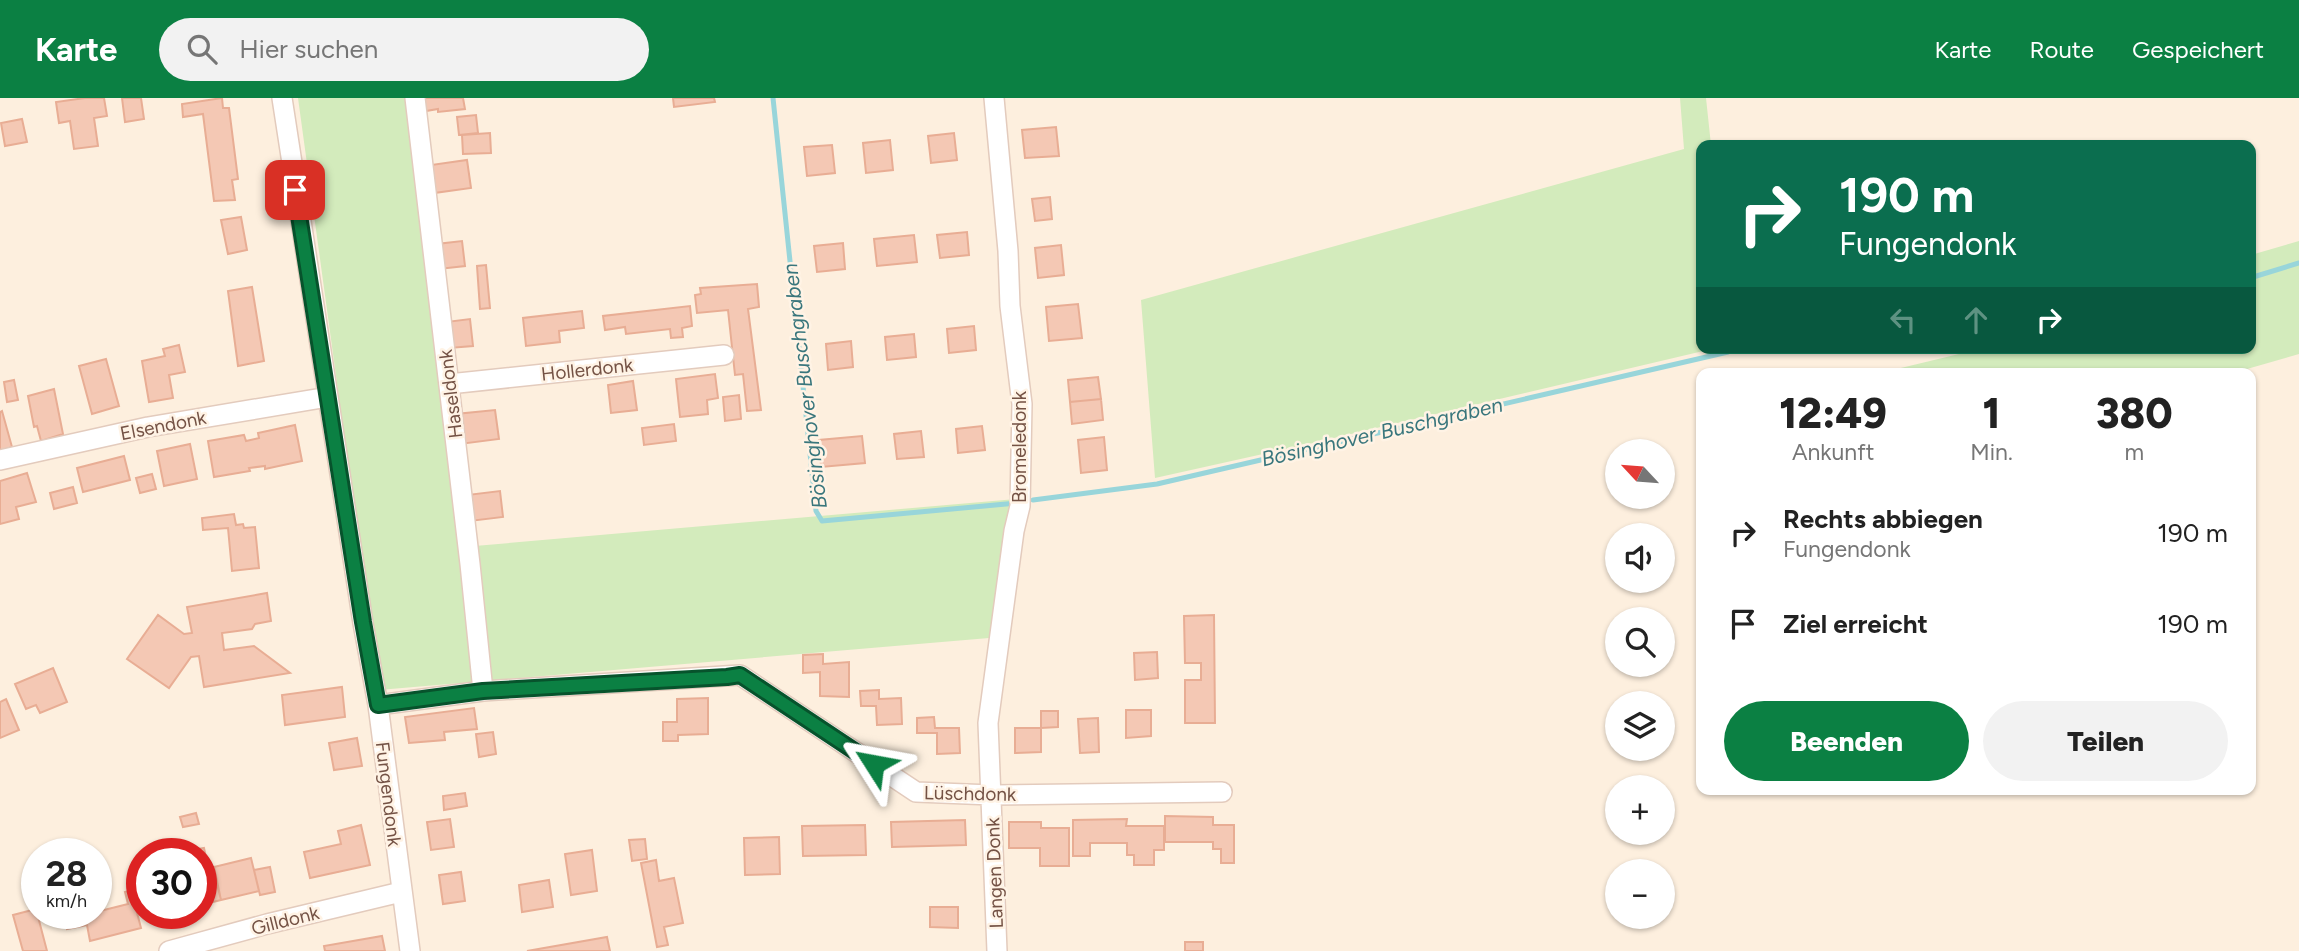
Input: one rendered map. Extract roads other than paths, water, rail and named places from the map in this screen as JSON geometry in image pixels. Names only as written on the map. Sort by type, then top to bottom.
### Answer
[{"type":"street","name":"Fungendonk","points":[[282,98],[378,705],[410,951]]},
{"type":"street","name":"Haseldonk","points":[[415,98],[483,691]]},
{"type":"street","name":"Bromeledonk","points":[[992,794],[988,723],[1014,531],[1020,506],[1022,404],[1010,306],[1008,251],[994,98]]},
{"type":"street","name":"Hollerdonk","points":[[449,384],[724,355]]},
{"type":"street","name":"Elsendonk","points":[[0,460],[148,427],[328,397]]},
{"type":"street","name":"Lüschdonk","points":[[378,705],[483,691],[740,675],[916,792],[1222,792]]},
{"type":"street","name":"Langen Donk","points":[[992,794],[997,951]]},
{"type":"street","name":"Gilldonk","points":[[169,951],[401,892]]},
{"type":"waterway","name":"Bösinghover Buschgraben","points":[[773,98],[816,511],[822,521],[1017,503]]},
{"type":"waterway","name":"Bösinghover Buschgraben","points":[[2256,276],[2299,263]]},
{"type":"waterway","name":"Bösinghover Buschgraben","points":[[1033,500],[1157,484],[1719,354]]}]
